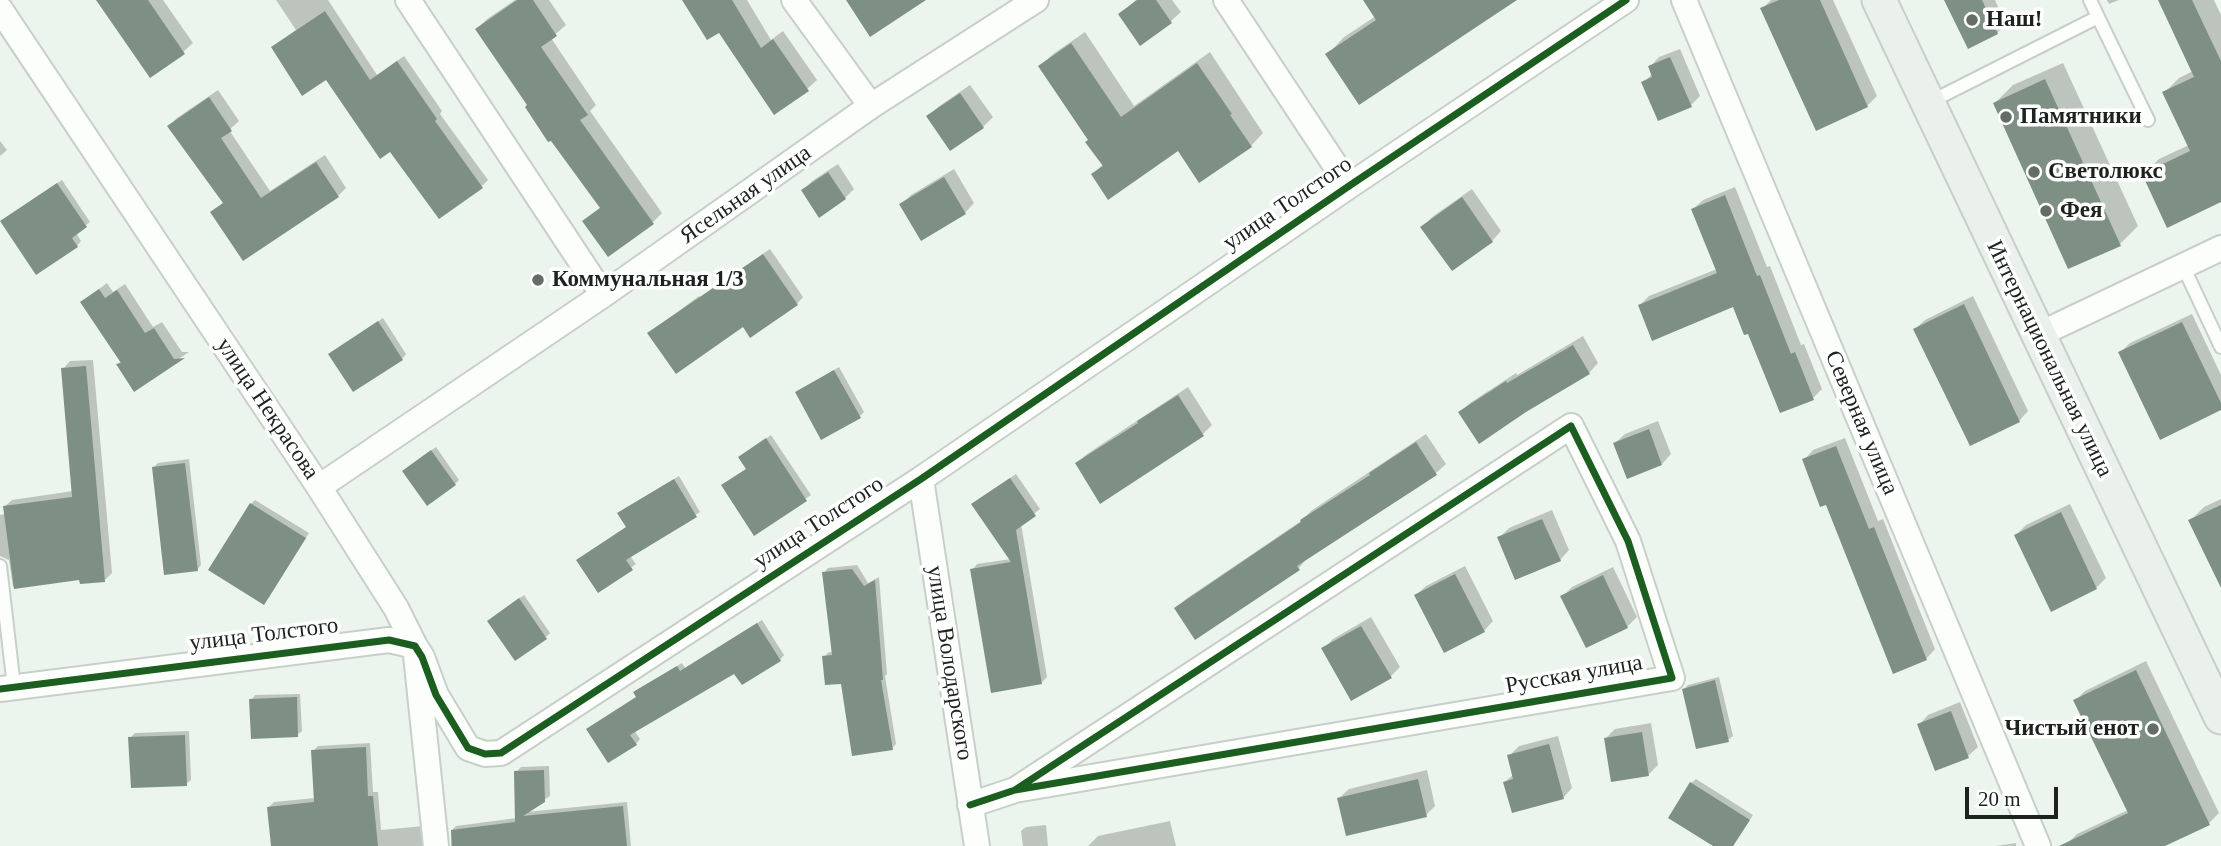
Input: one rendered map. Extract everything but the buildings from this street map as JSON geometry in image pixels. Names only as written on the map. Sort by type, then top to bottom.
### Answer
[{"type":"main road","name":"Интернациональная улица","points":[[1879,0],[2221,717]]},
{"type":"street","points":[[408,0],[603,295]]},
{"type":"street","points":[[794,0],[871,106]]},
{"type":"street","name":"Ясельная улица","points":[[319,486],[603,295],[871,106],[1036,0]]},
{"type":"street","points":[[1226,0],[1349,186]]},
{"type":"street","name":"улица Толстого","points":[[7,688],[389,639],[415,646],[422,657],[436,695],[468,748],[485,754],[502,753],[921,479],[1626,0]]},
{"type":"street","name":"Северная улица","points":[[1684,0],[2038,846]]},
{"type":"street","name":"улица Некрасова","points":[[0,9],[319,486],[396,608],[415,646],[436,846]]},
{"type":"street","points":[[2038,335],[2221,248]]},
{"type":"street","name":"Русская улица","points":[[970,805],[1015,790],[1672,678],[1628,541],[1571,426],[1015,790]]},
{"type":"street","name":"улица Володарского","points":[[921,479],[977,846]]},
{"type":"lane","points":[[2090,0],[2148,120]]},
{"type":"lane","points":[[1928,103],[2098,17]]},
{"type":"lane","points":[[2183,266],[2221,347]]},
{"type":"lane","points":[[0,566],[7,688]]},
{"type":"cycle path","points":[[0,689],[389,640],[415,646],[422,657],[436,695],[468,748],[485,754],[501,753],[921,479],[1626,0]]},
{"type":"cycle path","points":[[970,805],[1015,790],[1571,426],[1628,541],[1672,678],[1015,790]]},
{"type":"place","name":"Наш!","points":[[1972,20]]},
{"type":"place","name":"Памятники","points":[[2006,117]]},
{"type":"place","name":"Светолюкс","points":[[2034,172]]},
{"type":"place","name":"Фея","points":[[2046,211]]},
{"type":"place","name":"Коммунальная 1/3","points":[[538,280]]},
{"type":"place","name":"Чистый енот","points":[[2153,729]]}]
